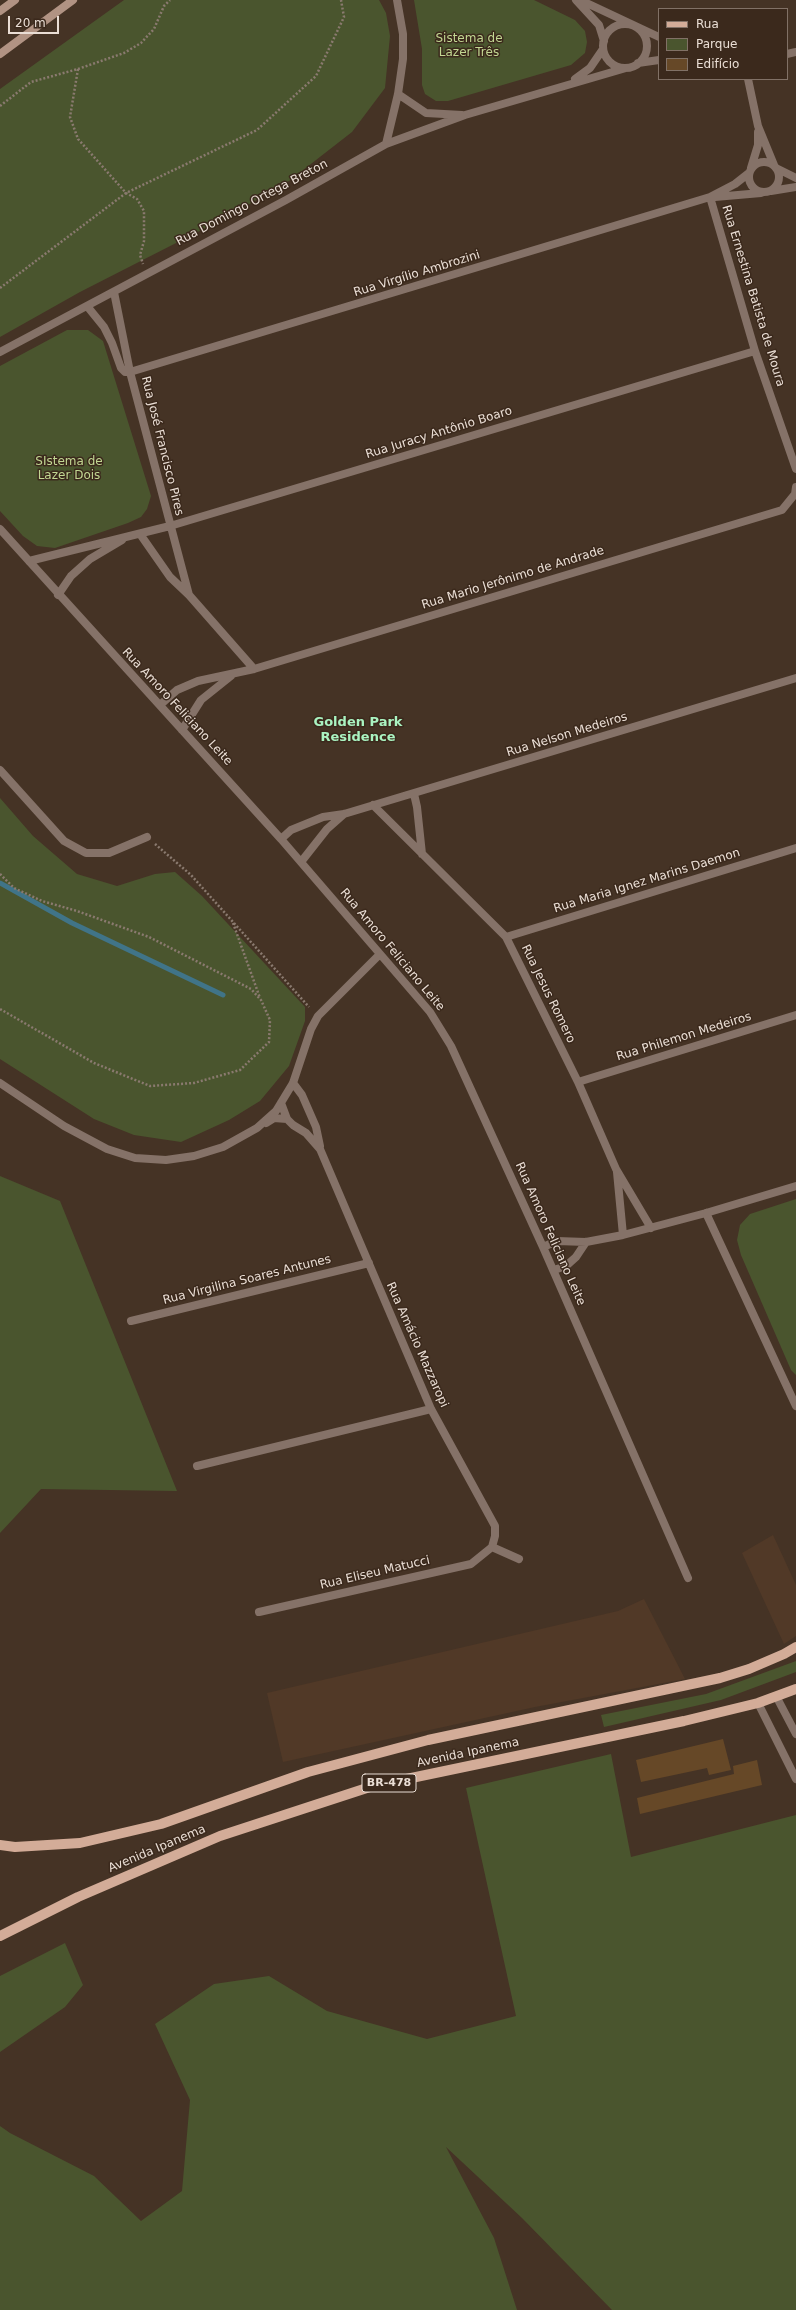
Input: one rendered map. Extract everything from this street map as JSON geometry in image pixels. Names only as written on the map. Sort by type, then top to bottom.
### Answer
[{"type":"main road","points":[[0,11],[15,0]]},
{"type":"main road","points":[[0,54],[73,0]]},
{"type":"main road","name":"Avenida Ipanema","points":[[0,1845],[15,1847],[80,1843],[161,1824],[308,1772],[428,1740],[720,1678],[770,1660],[796,1647]]},
{"type":"main road","name":"Avenida Ipanema","points":[[0,1936],[78,1897],[220,1836],[373,1786],[676,1722],[758,1703],[796,1689]]},
{"type":"street","points":[[386,144],[398,94],[403,59],[403,34],[397,0]]},
{"type":"street","points":[[576,0],[599,25],[608,60],[619,67],[626,68]]},
{"type":"street","points":[[580,0],[617,15],[643,33],[646,39],[645,52],[638,63]]},
{"type":"street","points":[[566,84],[590,68],[604,46],[605,36],[614,27],[620,25],[632,26],[658,36]]},
{"type":"street","points":[[566,84],[626,68],[638,63],[658,60]]},
{"type":"street","points":[[748,80],[758,126],[779,175],[778,183],[766,192],[752,187],[750,171],[758,145],[758,126]]},
{"type":"street","name":"Rua Domingo Ortega Breton","points":[[0,352],[286,200],[386,144],[465,115],[566,84]]},
{"type":"street","points":[[398,94],[426,113],[465,115]]},
{"type":"street","points":[[750,171],[763,162],[796,178]]},
{"type":"street","name":"Rua Virgílio Ambrozini","points":[[710,198],[735,184],[750,171]]},
{"type":"street","name":"Rua Virgílio Ambrozini","points":[[130,372],[710,198],[796,187]]},
{"type":"street","name":"Rua Ernestina Batista de Moura","points":[[710,198],[755,351],[796,469]]},
{"type":"street","name":"Rua José Francisco Pires","points":[[114,292],[130,372],[170,526],[190,595]]},
{"type":"street","name":"Rua José Francisco Pires","points":[[87,306],[109,338],[121,368],[125,372],[130,372]]},
{"type":"street","name":"Rua Juracy Antônio Boaro","points":[[29,561],[170,526],[755,351]]},
{"type":"street","name":"Rua Mario Jerônimo de Andrade","points":[[160,705],[177,690],[198,681],[232,675],[254,669],[782,510],[795,490]]},
{"type":"street","name":"Rua Amoro Feliciano Leite","points":[[0,530],[281,839],[430,1012],[451,1046],[544,1248],[688,1578]]},
{"type":"street","points":[[140,534],[170,577],[190,595],[254,669]]},
{"type":"street","name":"Rua Juracy Antônio Boaro","points":[[58,594],[71,576],[90,559],[130,535]]},
{"type":"street","name":"Rua Mario Jerônimo de Andrade","points":[[182,730],[201,700],[232,675]]},
{"type":"street","name":"Rua Nelson Medeiros","points":[[281,839],[291,830],[323,816],[344,814],[414,794],[796,678]]},
{"type":"street","points":[[0,770],[64,840],[86,854],[109,853],[147,836]]},
{"type":"street","points":[[414,794],[417,807],[422,854]]},
{"type":"street","name":"Rua Jesus Romero","points":[[373,805],[506,937],[578,1082],[616,1169],[651,1228]]},
{"type":"street","name":"Rua Nelson Medeiros","points":[[301,862],[327,829],[344,814]]},
{"type":"street","name":"Rua Maria Ignez Marins Daemon","points":[[506,937],[796,848]]},
{"type":"street","points":[[256,1128],[276,1111],[293,1083],[311,1029],[318,1016],[380,954]]},
{"type":"street","name":"Rua Philemon Medeiros","points":[[578,1082],[796,1015]]},
{"type":"street","points":[[0,1083],[64,1126],[107,1149],[135,1158],[166,1160],[194,1156],[223,1147],[274,1118],[287,1119],[281,1103]]},
{"type":"street","name":"Rua Amácio Mazzaropi","points":[[293,1083],[302,1095],[316,1127],[320,1149]]},
{"type":"street","name":"Rua Amácio Mazzaropi","points":[[287,1119],[316,1142],[320,1149],[432,1409],[494,1526],[495,1536],[492,1547]]},
{"type":"street","name":"Rua Jesus Romero","points":[[616,1169],[623,1235]]},
{"type":"street","points":[[544,1248],[557,1241],[586,1242],[623,1235],[706,1213],[796,1186]]},
{"type":"street","points":[[706,1213],[796,1406]]},
{"type":"street","points":[[554,1270],[566,1266],[576,1257],[586,1242]]},
{"type":"street","name":"Rua Virgilina Soares Antunes","points":[[131,1321],[369,1263]]},
{"type":"street","points":[[197,1466],[432,1409]]},
{"type":"street","points":[[492,1547],[519,1559]]},
{"type":"street","name":"Rua Eliseu Matucci","points":[[259,1612],[471,1564],[492,1547]]},
{"type":"street","points":[[776,1696],[796,1734]]},
{"type":"street","points":[[758,1703],[796,1779]]},
{"type":"path","points":[[0,106],[31,82],[78,69],[124,53],[141,43],[154,29],[164,6],[170,0]]},
{"type":"path","points":[[0,288],[126,193],[257,130],[316,76],[344,17],[341,0]]},
{"type":"path","points":[[78,69],[70,117],[78,139],[126,193],[137,199],[144,211],[144,241],[140,255],[146,274]]},
{"type":"path","points":[[147,836],[191,875],[318,1016]]},
{"type":"path","points":[[0,874],[14,888],[42,901],[78,911],[149,937],[251,989],[261,1000]]},
{"type":"path","points":[[0,1009],[94,1063],[150,1086],[194,1083],[240,1070],[269,1042],[270,1020],[261,1000],[233,922]]},
{"type":"shaded area","points":[[773,1535],[796,1585],[796,1636],[784,1644],[742,1553]]},
{"type":"shaded area","points":[[644,1599],[685,1679],[535,1707],[283,1762],[267,1693],[618,1611]]},
{"type":"green space","points":[[124,0],[379,0],[386,13],[390,36],[385,88],[352,132],[289,181],[229,216],[80,292],[0,337],[0,89]]},
{"type":"green space","name":"Sistema de Lazer Três","points":[[414,0],[534,0],[575,20],[585,31],[587,42],[585,53],[571,65],[448,101],[436,101],[425,94],[422,85],[422,49]]},
{"type":"green space","name":"SIstema de Lazer Dois","points":[[67,330],[88,330],[103,341],[151,496],[147,509],[141,517],[128,523],[55,548],[37,546],[23,536],[0,511],[0,366]]},
{"type":"green space","points":[[0,798],[33,836],[77,874],[117,886],[155,874],[175,872],[202,896],[305,1007],[305,1021],[289,1066],[260,1101],[229,1120],[181,1142],[134,1135],[94,1119],[0,1059]]},
{"type":"green space","points":[[0,1176],[60,1201],[177,1491],[41,1489],[0,1533]]},
{"type":"green space","points":[[796,1199],[796,1375],[791,1370],[741,1255],[737,1240],[740,1225],[750,1214]]},
{"type":"green space","points":[[796,1661],[796,1672],[721,1700],[604,1727],[601,1715],[706,1694]]},
{"type":"green space","points":[[611,1754],[631,1857],[796,1815],[796,2310],[612,2310],[522,2218],[446,2147],[494,2238],[517,2310],[0,2310],[0,2126],[10,2133],[94,2176],[141,2221],[182,2191],[190,2100],[155,2024],[214,1984],[269,1976],[327,2011],[427,2039],[516,2016],[466,1788]]},
{"type":"green space","points":[[65,1943],[83,1985],[65,2007],[0,2052],[0,1976]]},
{"type":"building","points":[[723,1739],[731,1770],[709,1775],[707,1768],[641,1782],[636,1760]]},
{"type":"building","points":[[757,1760],[762,1785],[640,1814],[637,1798],[734,1774],[733,1766]]},
{"type":"waterway","points":[[0,883],[72,923],[223,995]]},
{"type":"district","name":"Golden Park Residence","points":[[358,730]]}]
